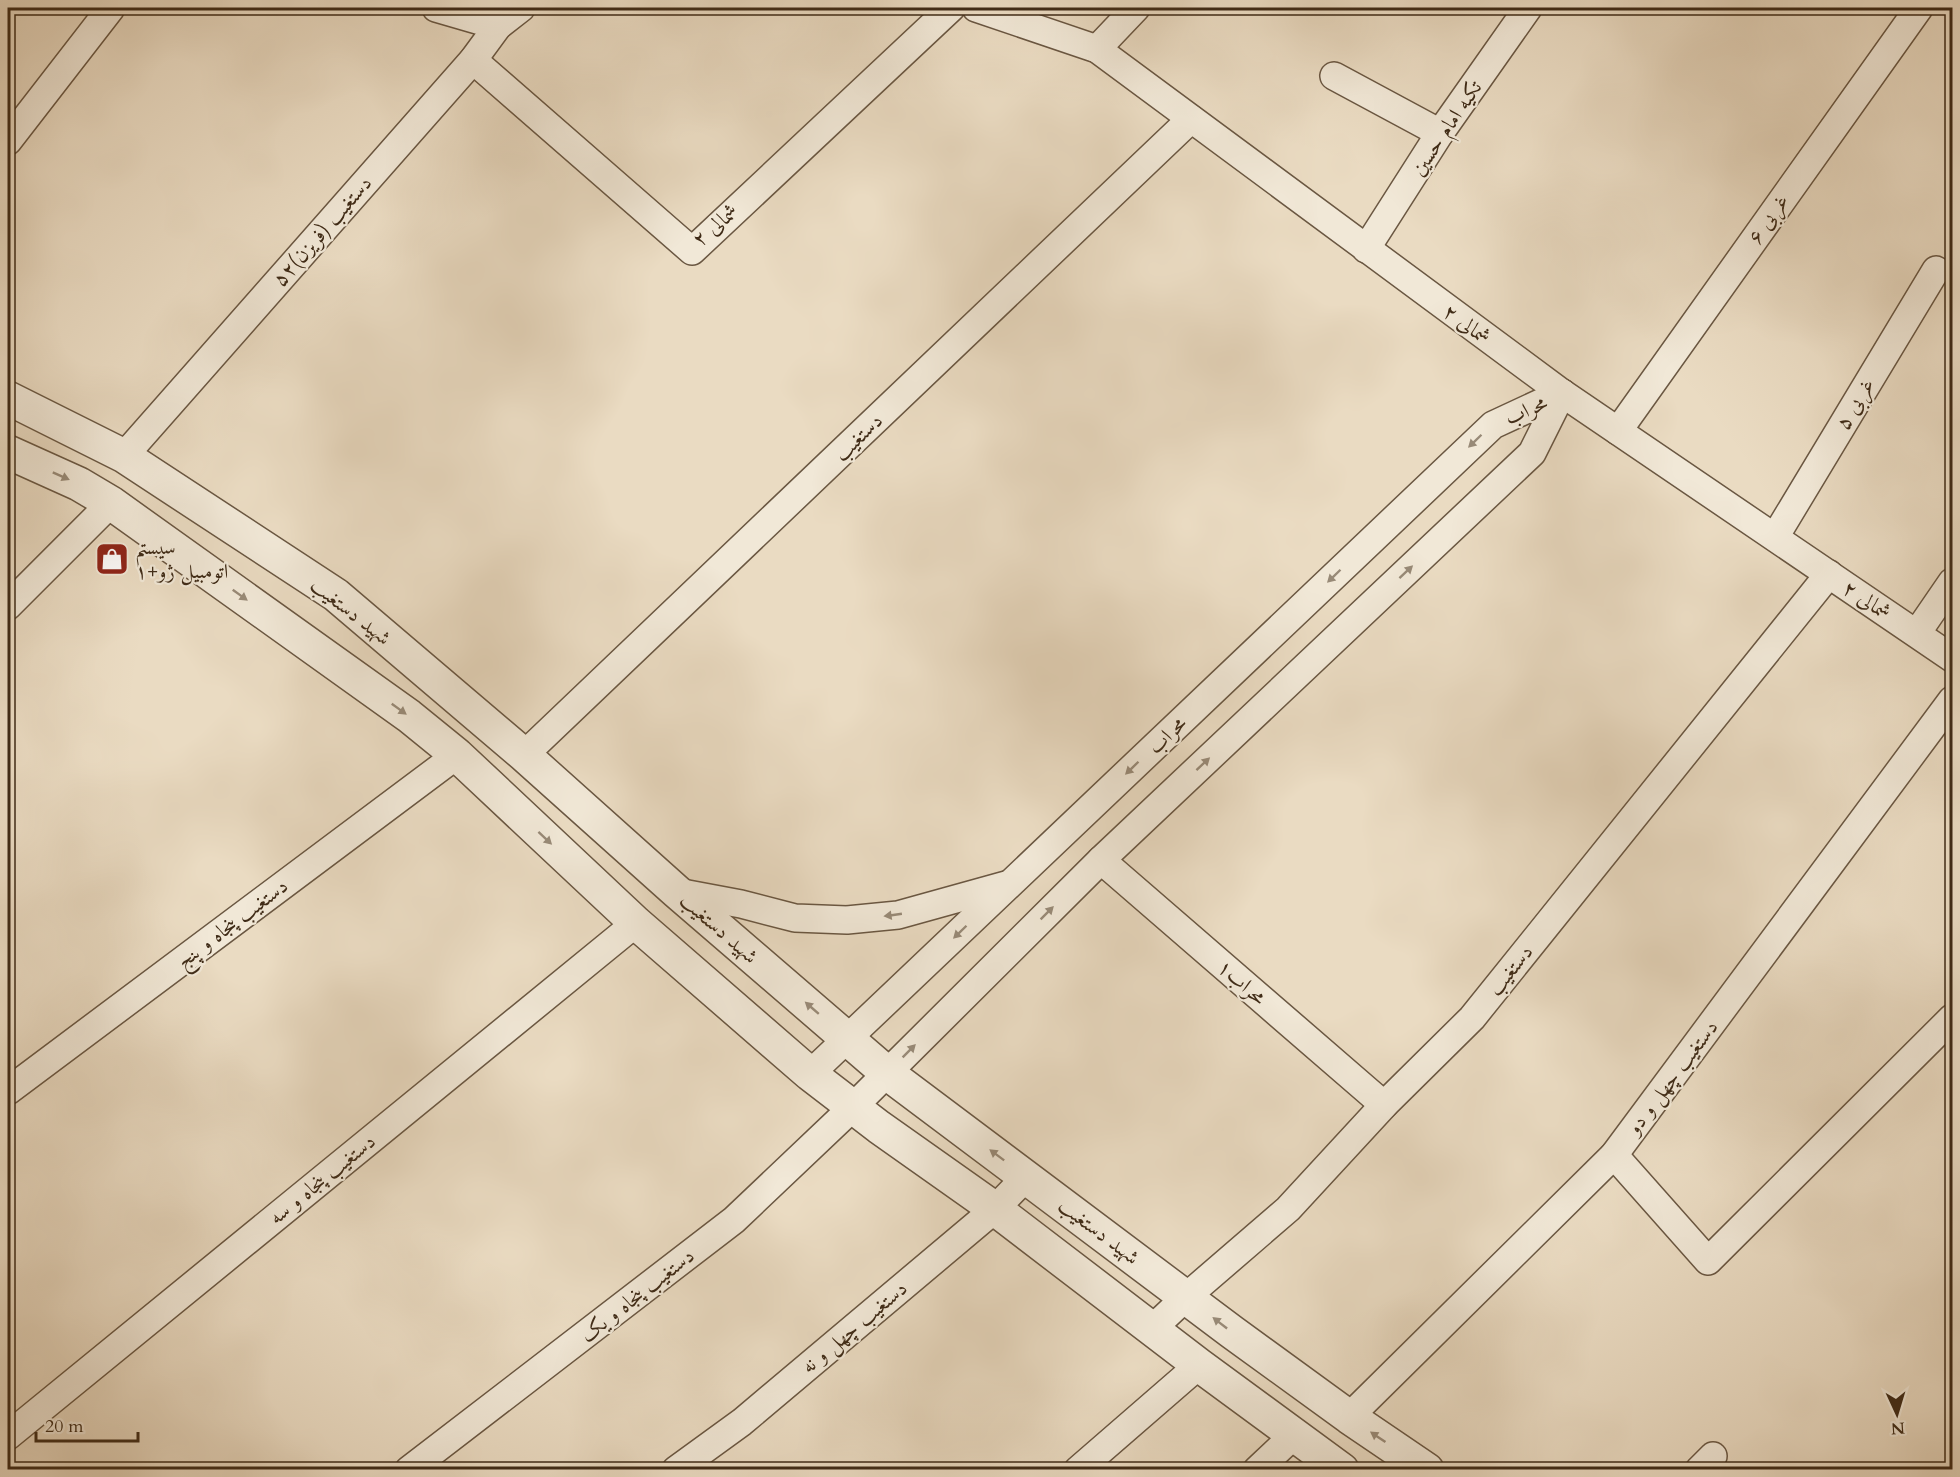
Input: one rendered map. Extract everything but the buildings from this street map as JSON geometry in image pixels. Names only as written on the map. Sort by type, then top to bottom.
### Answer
[{"type":"street","points":[[8,141],[111,8]]},
{"type":"street","points":[[436,8],[498,26]]},
{"type":"street","name":"دستغیب (فریزن)۵۲","points":[[124,456],[473,60],[498,26],[521,8]]},
{"type":"street","name":"۲ شمالی","points":[[473,60],[692,250],[951,8]]},
{"type":"street","name":"۲ شمالی","points":[[976,8],[1097,50],[1562,393],[1953,658]]},
{"type":"street","points":[[1097,50],[1136,8]]},
{"type":"street","name":"تکیه امام حسین","points":[[1366,249],[1440,134],[1528,8]]},
{"type":"street","name":"غربی ۶","points":[[1618,431],[1919,8]]},
{"type":"street","points":[[1334,76],[1440,134]]},
{"type":"street","name":"دستغیب","points":[[524,755],[1191,118]]},
{"type":"street","name":"غربی ۵","points":[[1775,537],[1936,270]]},
{"type":"street","name":"محراب","points":[[853,1107],[1101,860],[1532,453],[1562,393]]},
{"type":"street","name":"محراب","points":[[810,1074],[1493,425],[1562,393]]},
{"type":"street","name":"شهید دستغیب","points":[[8,398],[124,456],[336,595],[524,755],[887,1073],[1349,1417],[1427,1470]]},
{"type":"street","points":[[8,452],[79,484],[111,503],[409,716],[457,755],[636,923],[810,1074],[995,1209],[1199,1365],[1342,1470]]},
{"type":"street","points":[[8,606],[111,503]]},
{"type":"street","name":"دستغیب","points":[[1152,1329],[1288,1209],[1384,1105],[1472,1018],[1829,574]]},
{"type":"street","points":[[1917,633],[1953,582]]},
{"type":"street","name":"دستغیب چهل و دو","points":[[1349,1417],[1614,1155],[1953,700]]},
{"type":"street","name":"دستغیب پنجاه و پنج","points":[[8,1091],[457,755]]},
{"type":"street","name":"محراب۱","points":[[1101,860],[1384,1105]]},
{"type":"street","points":[[677,891],[741,903],[795,918],[847,920],[898,915],[1010,884]]},
{"type":"street","name":"دستغیب پنجاه و سه","points":[[8,1436],[636,923]]},
{"type":"street","points":[[1614,1155],[1708,1261],[1953,1018]]},
{"type":"street","name":"دستغیب پنجاه و یک","points":[[410,1470],[734,1220],[853,1107]]},
{"type":"street","name":"دستغیب چهل و نه","points":[[676,1470],[742,1422],[995,1209],[1026,1177]]},
{"type":"street","points":[[1078,1470],[1199,1365]]},
{"type":"street","points":[[1257,1470],[1294,1435]]},
{"type":"place","name":"سیستم اتومبیل ژو+۱","points":[[112,559]]}]
